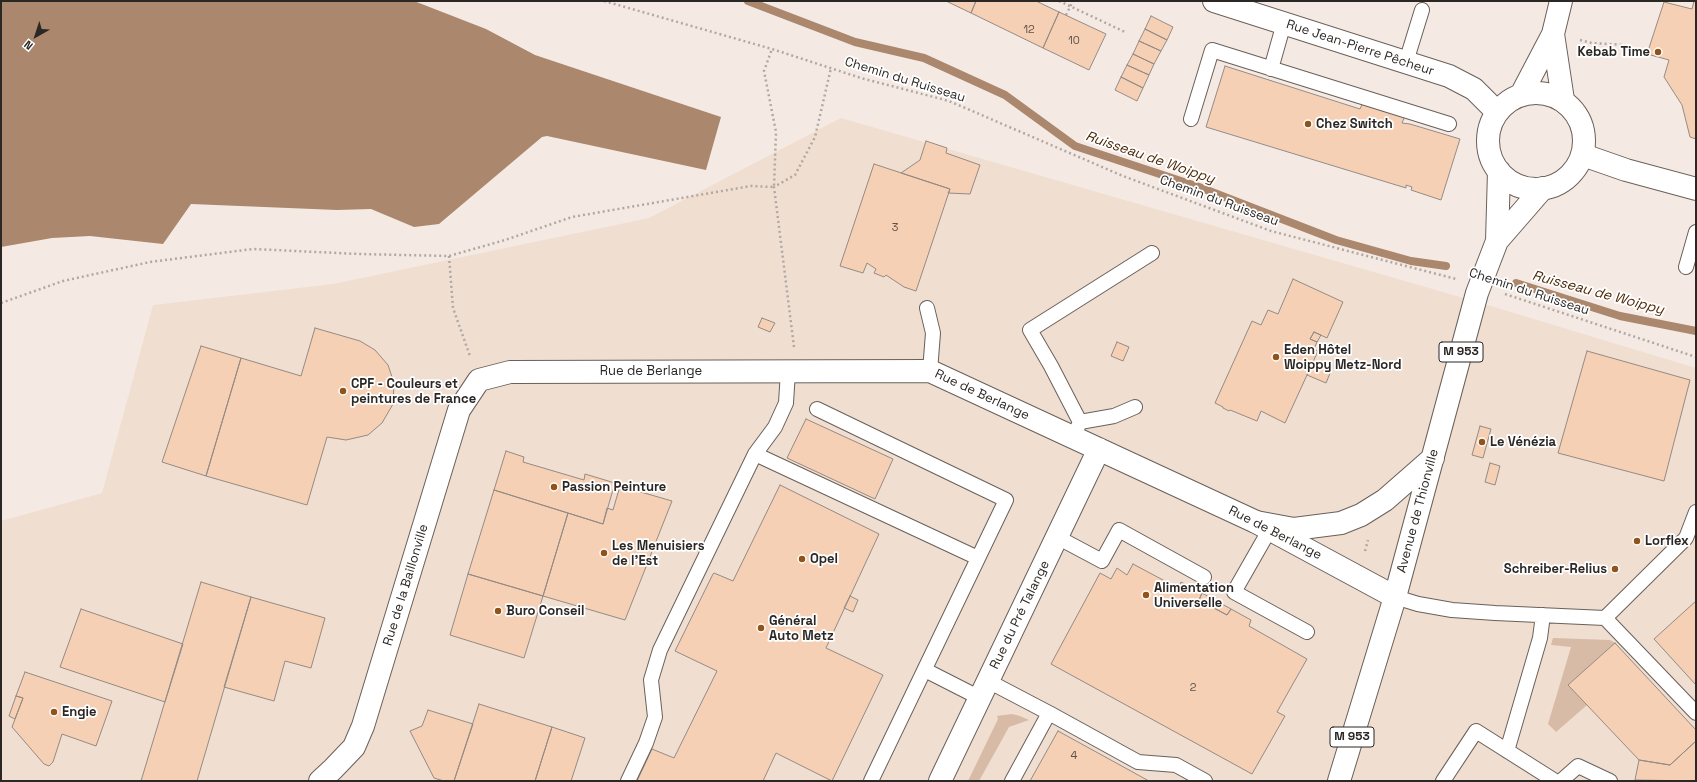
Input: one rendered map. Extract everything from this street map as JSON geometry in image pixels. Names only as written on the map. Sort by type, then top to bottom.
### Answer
[{"type":"street","name":"Rue Jean-Pierre Pêcheur","points":[[1214,1],[1449,76],[1474,89],[1497,112]]},
{"type":"street","points":[[1521,95],[1553,34],[1561,1]]},
{"type":"street","points":[[1553,34],[1563,100]]},
{"type":"street","points":[[1536,92],[1550,94],[1563,100],[1573,110],[1581,122],[1584,136],[1583,155],[1576,170],[1564,180],[1550,188],[1534,189],[1518,186],[1505,179],[1495,168],[1489,154],[1487,139],[1490,125],[1497,112],[1508,101],[1521,95],[1536,92]]},
{"type":"street","points":[[1583,155],[1626,170],[1696,189]]},
{"type":"street","name":"Avenue de Thionville","points":[[1497,242],[1499,171]]},
{"type":"street","name":"Avenue de Thionville","points":[[1338,781],[1395,597],[1480,285],[1497,242],[1543,188]]},
{"type":"street","name":"Rue de Berlange","points":[[479,380],[510,372],[930,371],[1077,430],[1099,449],[1263,525],[1395,597]]},
{"type":"street","name":"Rue de la Baillonville","points":[[320,781],[354,747],[363,726],[459,410],[479,380]]},
{"type":"street","name":"Rue du Pré Talange","points":[[940,781],[1099,449]]},
{"type":"street","points":[[1263,525],[1294,529],[1342,524],[1362,515],[1385,500],[1433,458]]},
{"type":"lane","points":[[1406,62],[1422,10]]},
{"type":"lane","points":[[1271,69],[1284,23]]},
{"type":"lane","points":[[1191,119],[1212,50],[1449,124]]},
{"type":"lane","points":[[1686,267],[1696,232]]},
{"type":"lane","points":[[1135,407],[1077,430],[1051,366],[1030,330],[1152,253]]},
{"type":"lane","points":[[927,308],[933,333],[930,371]]},
{"type":"lane","points":[[628,781],[646,743],[655,717],[651,680],[660,650],[755,454],[775,427],[786,403],[793,371]]},
{"type":"lane","points":[[817,409],[1006,500],[871,781]]},
{"type":"lane","points":[[755,454],[978,558]]},
{"type":"lane","points":[[1605,618],[1686,538],[1696,512]]},
{"type":"lane","points":[[1263,525],[1234,592],[1307,632]]},
{"type":"lane","points":[[1057,537],[1102,561],[1119,530],[1204,577]]},
{"type":"lane","points":[[1395,597],[1418,604],[1452,610],[1605,618],[1696,713]]},
{"type":"lane","points":[[1507,751],[1540,638],[1543,615]]},
{"type":"lane","points":[[925,670],[984,689],[1049,713],[1138,762],[1176,765],[1205,781]]},
{"type":"lane","points":[[1012,781],[1049,713]]},
{"type":"lane","points":[[1443,781],[1476,731],[1555,781]]},
{"type":"lane","points":[[1561,781],[1578,766],[1610,781]]},
{"type":"path","name":"Chemin du Ruisseau","points":[[604,1],[949,101],[1123,176],[1270,231],[1480,285],[1696,357]]},
{"type":"path","points":[[1059,1],[1125,32]]},
{"type":"path","points":[[1066,15],[1073,1]]},
{"type":"path","points":[[1553,34],[1592,43],[1625,45]]},
{"type":"path","points":[[772,49],[764,71],[776,132],[774,187],[793,371]]},
{"type":"path","points":[[1,303],[62,281],[150,262],[253,249],[359,254],[449,256],[505,240],[572,217],[751,186],[774,187],[795,176],[815,137],[831,68]]},
{"type":"path","points":[[449,256],[453,308],[479,380]]},
{"type":"path","points":[[1357,576],[1369,536],[1362,515]]},
{"type":"shaded area","points":[[1,1],[414,1],[486,29],[535,55],[721,117],[706,170],[547,136],[542,137],[439,224],[414,227],[371,209],[337,210],[191,204],[163,244],[90,236],[52,238],[1,247]]},
{"type":"shaded area","points":[[841,118],[1481,303],[1696,368],[1696,781],[1,781],[1,521],[102,493],[153,305],[333,284],[649,218]]},
{"type":"shaded area","points":[[1553,638],[1610,640],[1615,643],[1568,685],[1587,705],[1556,732],[1548,724],[1571,647],[1551,645]]},
{"type":"shaded area","points":[[1012,714],[1029,720],[1009,727],[979,781],[968,781],[998,719],[997,716]]},
{"type":"building","points":[[946,1],[976,1],[971,13]]},
{"type":"building","points":[[976,1],[1036,1],[1059,12],[1043,48],[971,13]]},
{"type":"building","points":[[1694,1],[1696,1],[1696,139],[1690,137],[1682,105],[1664,77],[1669,60],[1647,54],[1664,2],[1692,9]]},
{"type":"building","points":[[1059,12],[1106,34],[1089,70],[1043,48]]},
{"type":"building","points":[[1151,16],[1173,27],[1167,40],[1145,29]]},
{"type":"building","points":[[1145,29],[1167,40],[1161,51],[1139,41]]},
{"type":"building","points":[[1139,41],[1161,51],[1154,64],[1133,54]]},
{"type":"building","points":[[1133,54],[1154,64],[1149,75],[1127,65]]},
{"type":"building","points":[[1127,65],[1149,75],[1143,88],[1121,77]]},
{"type":"building","points":[[1225,66],[1360,109],[1363,102],[1405,116],[1402,123],[1460,139],[1441,200],[1411,190],[1412,187],[1406,185],[1406,188],[1206,127]]},
{"type":"building","points":[[1121,77],[1143,88],[1137,101],[1115,90]]},
{"type":"building","points":[[926,141],[947,148],[946,153],[980,165],[970,194],[948,193],[950,189],[901,173],[920,160]]},
{"type":"building","points":[[874,164],[950,189],[916,291],[904,287],[886,275],[884,277],[874,273],[876,269],[867,263],[863,273],[840,266]]},
{"type":"building","name":"Eden Hôtel Woippy Metz-Nord","points":[[1293,279],[1343,302],[1327,338],[1314,332],[1310,339],[1317,342],[1314,349],[1318,351],[1285,423],[1261,411],[1257,421],[1223,408],[1215,403],[1252,321],[1261,325],[1268,310],[1278,314]]},
{"type":"building","points":[[762,318],[775,323],[770,332],[758,327]]},
{"type":"building","points":[[315,328],[360,341],[375,350],[388,365],[394,383],[393,404],[382,423],[368,435],[346,440],[327,437],[307,505],[206,476],[241,358],[301,376]]},
{"type":"building","points":[[1314,332],[1321,335],[1317,342],[1310,339]]},
{"type":"building","points":[[1117,342],[1129,347],[1123,361],[1111,356]]},
{"type":"building","points":[[201,346],[241,358],[206,476],[162,462]]},
{"type":"building","points":[[1587,351],[1690,380],[1664,481],[1558,453]]},
{"type":"building","points":[[1312,363],[1331,371],[1326,383],[1307,375]]},
{"type":"building","points":[[806,419],[893,459],[875,499],[787,458]]},
{"type":"building","name":"Le Vénézia","points":[[1480,426],[1491,429],[1483,458],[1472,455]]},
{"type":"building","name":"Passion Peinture","points":[[506,451],[524,457],[523,462],[584,480],[585,474],[615,483],[603,524],[494,490]]},
{"type":"building","points":[[1490,463],[1500,466],[1495,485],[1485,482]]},
{"type":"building","name":"Général Auto Metz","points":[[780,485],[879,534],[826,648],[883,675],[832,781],[776,753],[763,781],[637,781],[652,749],[674,758],[717,671],[675,651],[713,574],[714,573],[733,581]]},
{"type":"building","name":"Les Menuisiers de l'Est","points":[[620,486],[672,501],[625,620],[543,596],[568,513],[603,524],[607,508],[613,510]]},
{"type":"building","points":[[494,490],[568,513],[543,596],[468,574]]},
{"type":"building","points":[[1133,564],[1178,588],[1181,582],[1202,593],[1199,600],[1227,615],[1231,609],[1251,620],[1249,626],[1307,659],[1277,712],[1285,716],[1252,774],[1051,664],[1100,573],[1111,579],[1117,568],[1127,575]]},
{"type":"building","name":"Buro Conseil","points":[[468,574],[543,596],[524,658],[450,635]]},
{"type":"building","points":[[201,582],[251,597],[197,781],[141,781]]},
{"type":"building","points":[[1202,593],[1231,609],[1227,615],[1199,600]]},
{"type":"building","points":[[850,596],[858,600],[853,612],[844,608]]},
{"type":"building","points":[[251,597],[325,618],[311,668],[285,661],[274,701],[224,687]]},
{"type":"building","points":[[1696,601],[1696,685],[1654,639]]},
{"type":"building","points":[[81,609],[183,644],[165,702],[60,667]]},
{"type":"building","points":[[1615,643],[1696,730],[1696,741],[1670,765],[1639,760],[1568,685]]},
{"type":"building","points":[[25,672],[112,701],[96,746],[62,734],[53,762],[49,766],[44,764],[12,727],[23,698],[16,696]]},
{"type":"building","points":[[16,696],[23,698],[15,719],[9,716]]},
{"type":"building","points":[[479,704],[552,727],[535,781],[454,781]]},
{"type":"building","points":[[428,710],[473,724],[454,781],[444,781],[434,778],[410,731],[422,726]]},
{"type":"building","points":[[552,727],[585,738],[571,781],[535,781]]},
{"type":"building","points":[[1058,731],[1149,781],[1030,781]]},
{"type":"building","points":[[1696,741],[1696,781],[1635,780],[1639,760],[1670,765]]},
{"type":"waterway","name":"Ruisseau de Woippy","points":[[748,1],[855,42],[924,58],[1005,95],[1075,146],[1199,187],[1336,240],[1411,261],[1446,266]]},
{"type":"waterway","name":"Ruisseau de Woippy","points":[[1516,283],[1620,316],[1696,331]]},
{"type":"place","name":"Kebab Time","points":[[1658,52]]},
{"type":"place","name":"Chez Switch","points":[[1308,124]]},
{"type":"place","name":"Eden Hôtel Woippy Metz-Nord","points":[[1276,357]]},
{"type":"place","name":"CPF - Couleurs et peintures de France","points":[[343,391]]},
{"type":"place","name":"Le Vénézia","points":[[1482,442]]},
{"type":"place","name":"Passion Peinture","points":[[554,487]]},
{"type":"place","name":"Lorflex","points":[[1637,541]]},
{"type":"place","name":"Les Menuisiers de l'Est","points":[[604,553]]},
{"type":"place","name":"Opel","points":[[802,559]]},
{"type":"place","name":"Schreiber-Relius","points":[[1615,569]]},
{"type":"place","name":"Alimentation Universelle","points":[[1146,595]]},
{"type":"place","name":"Buro Conseil","points":[[498,611]]},
{"type":"place","name":"Général Auto Metz","points":[[761,628]]},
{"type":"place","name":"Engie","points":[[54,712]]}]
